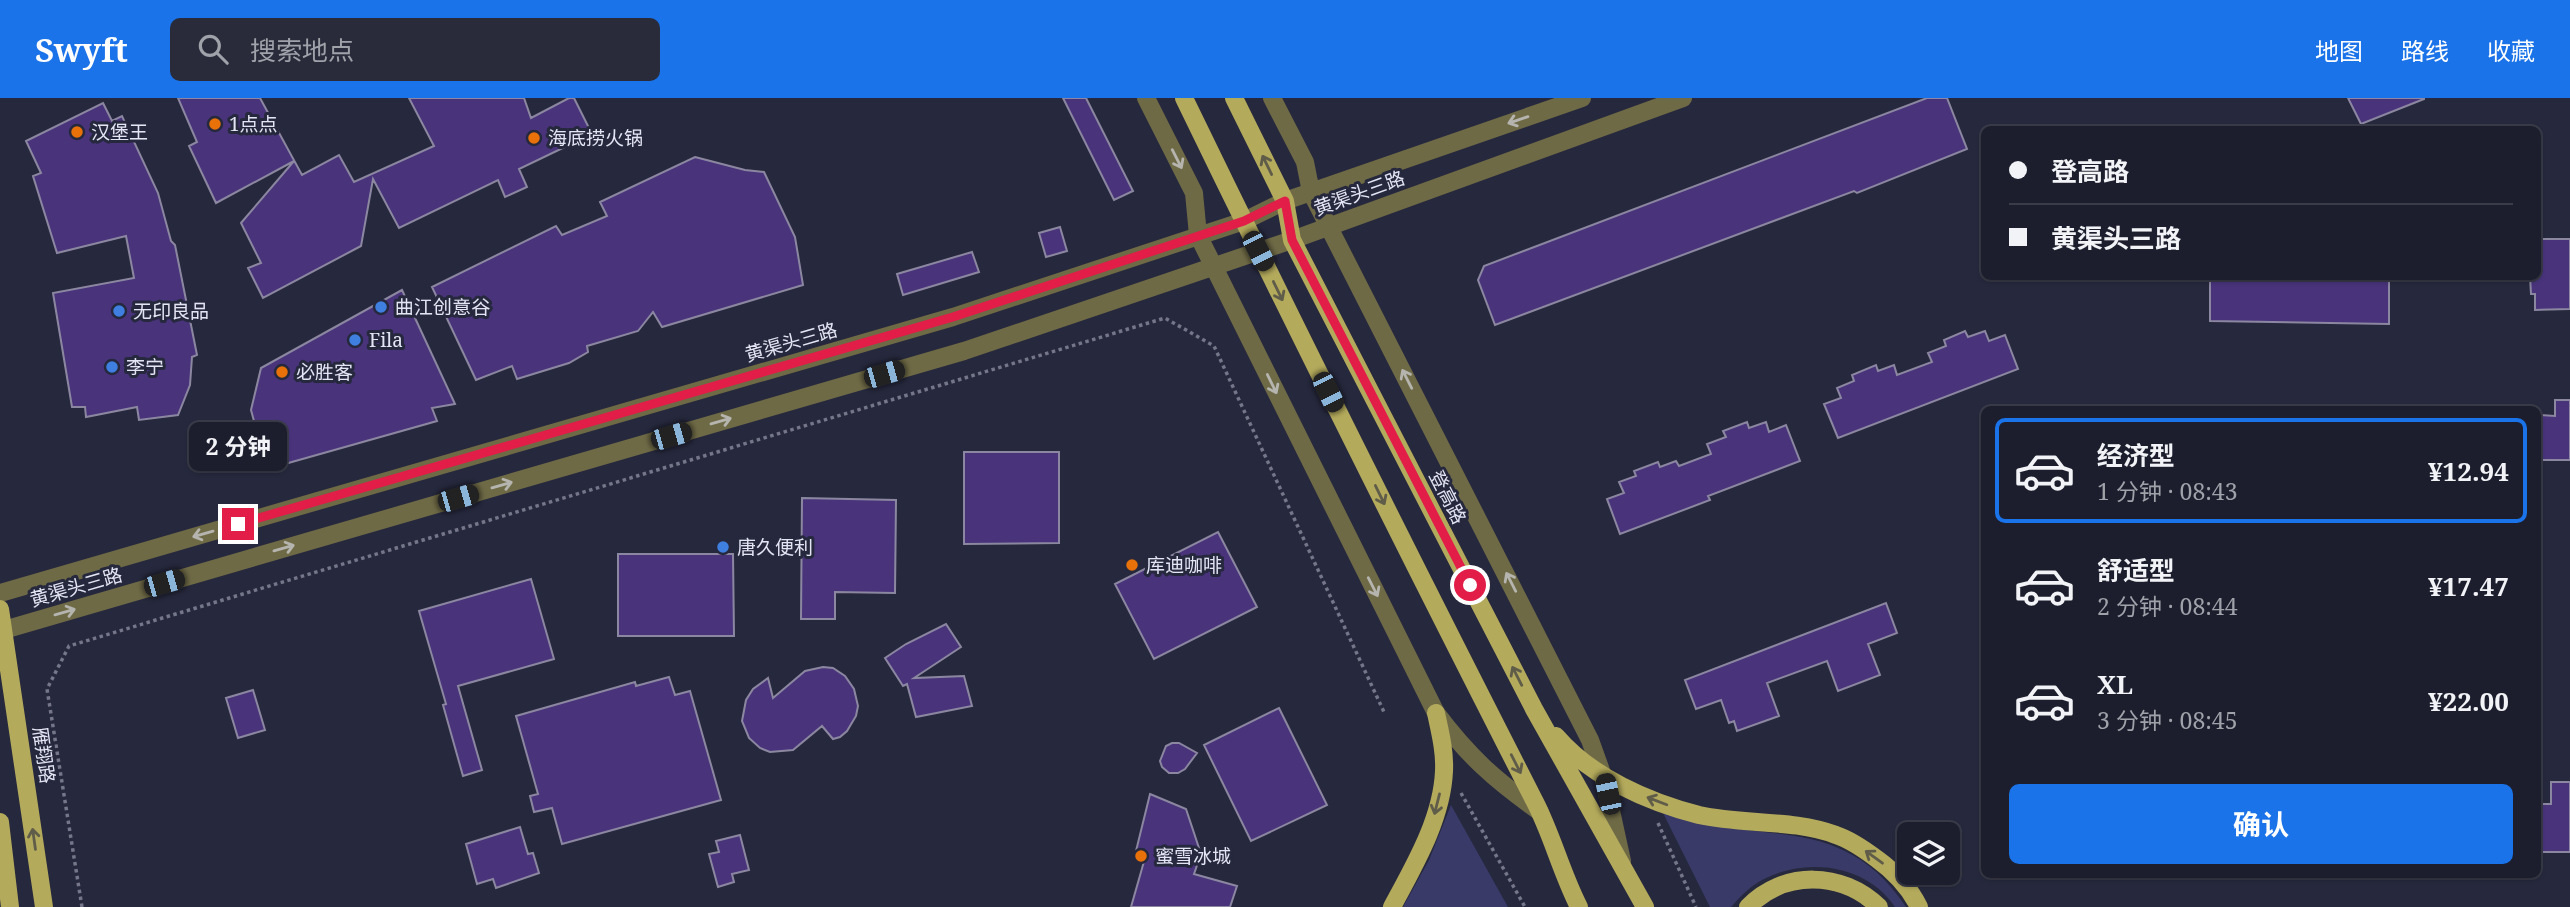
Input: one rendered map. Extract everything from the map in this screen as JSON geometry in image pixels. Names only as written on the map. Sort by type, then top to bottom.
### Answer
[{"type":"main road","points":[[1184,98],[1540,812],[1567,884],[1580,907]]},
{"type":"main road","name":"登高路","points":[[1234,98],[1285,201],[1292,240],[1534,709],[1645,907]]},
{"type":"main road","name":"雁翔路","points":[[0,609],[44,907]]},
{"type":"main road","points":[[1534,709],[1563,743],[1602,774],[1646,797],[1701,815],[1811,828],[1837,835],[1862,848],[1889,868],[1910,890],[1919,907]]},
{"type":"main road","points":[[1392,907],[1423,850],[1444,774],[1443,747],[1436,713]]},
{"type":"main road","points":[[0,822],[10,907]]},
{"type":"main road","points":[[1748,907],[1778,885],[1815,879],[1836,881],[1850,886],[1879,907]]},
{"type":"street","points":[[1146,98],[1194,193],[1198,235],[1436,713],[1490,775],[1540,812]]},
{"type":"street","points":[[1272,98],[1305,162],[1311,192],[1590,740],[1602,774],[1625,871]]},
{"type":"street","name":"黄渠头三路","points":[[0,593],[953,317],[1244,221],[1285,201],[1582,98]]},
{"type":"street","name":"黄渠头三路","points":[[2,631],[964,351],[1329,227],[1683,98]]},
{"type":"path","points":[[82,907],[47,689],[69,646],[1166,317],[1214,346],[1384,712]]},
{"type":"path","points":[[1444,761],[1525,907]]},
{"type":"path","points":[[1646,797],[1696,907]]},
{"type":"shaded area","points":[[1451,805],[1508,907],[1403,907],[1429,860]]},
{"type":"shaded area","points":[[1662,811],[1696,822],[1824,843],[1853,855],[1880,876],[1906,907],[1895,907],[1869,882],[1853,874],[1817,867],[1781,872],[1754,885],[1731,907],[1710,907]]},
{"type":"building","points":[[178,98],[260,98],[302,175],[339,155],[354,182],[434,146],[409,98],[524,98],[531,118],[569,98],[574,98],[592,134],[519,169],[527,187],[505,197],[498,180],[399,228],[373,179],[361,246],[263,298],[248,268],[261,263],[241,223],[294,161],[216,203],[189,146],[197,142]]},
{"type":"building","points":[[1063,98],[1086,98],[1133,191],[1114,200]]},
{"type":"building","points":[[1927,98],[1947,98],[1967,149],[1857,193],[1854,191],[1495,325],[1478,280],[1484,266]]},
{"type":"building","points":[[2348,98],[2424,98],[2424,99],[2361,124]]},
{"type":"building","points":[[103,103],[112,121],[122,116],[158,193],[171,241],[175,245],[197,355],[192,357],[190,385],[178,415],[139,420],[137,407],[86,417],[85,407],[72,407],[53,293],[134,278],[126,236],[57,253],[33,176],[41,173],[26,141]]},
{"type":"building","points":[[695,157],[764,172],[795,237],[803,285],[662,327],[653,312],[638,331],[587,346],[588,352],[569,363],[517,379],[512,366],[476,380],[432,287],[556,226],[562,235],[607,216],[600,202]]},
{"type":"building","points":[[1060,227],[1067,251],[1046,257],[1039,233]]},
{"type":"building","points":[[2541,239],[2570,239],[2570,309],[2535,310],[2535,294],[2531,294],[2530,280],[2541,280]]},
{"type":"building","points":[[972,252],[979,272],[903,295],[897,274]]},
{"type":"building","points":[[2210,281],[2389,281],[2389,324],[2210,321]]},
{"type":"building","points":[[402,290],[455,404],[432,408],[437,421],[260,471],[251,442],[257,432],[251,410],[261,368]]},
{"type":"building","points":[[1965,331],[1968,337],[1985,331],[1989,341],[2005,335],[2018,369],[1838,438],[1824,404],[1841,398],[1837,388],[1854,381],[1852,375],[1876,365],[1878,371],[1894,365],[1897,375],[1932,362],[1928,353],[1946,346],[1944,340]]},
{"type":"building","points":[[2555,400],[2570,400],[2570,460],[2541,460],[2541,415],[2555,416]]},
{"type":"building","points":[[1747,422],[1749,428],[1766,422],[1769,432],[1786,425],[1800,461],[1708,496],[1710,500],[1620,534],[1607,499],[1624,493],[1619,482],[1636,476],[1634,471],[1658,462],[1660,467],[1676,461],[1679,466],[1711,454],[1707,444],[1726,437],[1723,431]]},
{"type":"building","points":[[964,452],[1059,452],[1059,543],[964,544]]},
{"type":"building","points":[[802,498],[896,500],[895,593],[835,592],[835,619],[801,619]]},
{"type":"building","points":[[1218,532],[1257,607],[1154,659],[1115,584]]},
{"type":"building","points":[[618,554],[733,554],[734,636],[618,636]]},
{"type":"building","points":[[531,579],[554,659],[458,686],[482,770],[463,776],[443,705],[446,704],[419,611]]},
{"type":"building","points":[[1886,603],[1897,633],[1868,644],[1880,675],[1838,691],[1827,661],[1767,683],[1779,716],[1737,731],[1734,721],[1729,723],[1721,700],[1696,709],[1685,680]]},
{"type":"building","points":[[946,624],[961,647],[914,678],[964,676],[972,706],[916,717],[907,684],[903,686],[885,658]]},
{"type":"building","points":[[833,668],[845,676],[854,689],[858,706],[856,716],[847,731],[833,739],[822,726],[793,750],[770,752],[760,748],[749,738],[742,721],[746,700],[753,689],[768,678],[773,698],[805,671]]},
{"type":"building","points":[[669,677],[675,695],[690,691],[721,800],[562,844],[552,808],[534,812],[530,796],[538,794],[516,716],[635,682],[636,686]]},
{"type":"building","points":[[253,690],[265,730],[238,738],[226,698]]},
{"type":"building","points":[[1279,708],[1327,805],[1251,841],[1204,745]]},
{"type":"building","points":[[1179,743],[1197,753],[1185,769],[1178,773],[1169,773],[1160,761],[1166,746]]},
{"type":"building","points":[[2551,782],[2570,782],[2570,852],[2541,852],[2541,804],[2551,804]]},
{"type":"building","points":[[1150,794],[1186,809],[1201,854],[1194,874],[1237,886],[1230,907],[1131,907],[1145,858],[1135,855]]},
{"type":"building","points":[[520,827],[528,854],[533,853],[539,873],[496,888],[493,879],[477,884],[466,844]]},
{"type":"building","points":[[740,835],[749,870],[732,874],[734,882],[718,887],[709,854],[719,852],[716,841]]},
{"type":"place","name":"1点点","points":[[215,124]]},
{"type":"place","name":"汉堡王","points":[[77,132]]},
{"type":"place","name":"海底捞火锅","points":[[534,138]]},
{"type":"place","name":"曲江创意谷","points":[[381,307]]},
{"type":"place","name":"无印良品","points":[[119,311]]},
{"type":"place","name":"Fila","points":[[355,340]]},
{"type":"place","name":"李宁","points":[[112,367]]},
{"type":"place","name":"必胜客","points":[[282,372]]},
{"type":"place","name":"唐久便利","points":[[723,547]]},
{"type":"place","name":"库迪咖啡","points":[[1132,565]]},
{"type":"place","name":"蜜雪冰城","points":[[1141,856]]},
{"type":"route","points":[[238,524],[953,317],[1244,221],[1285,201],[1292,240],[1470,585]]}]
